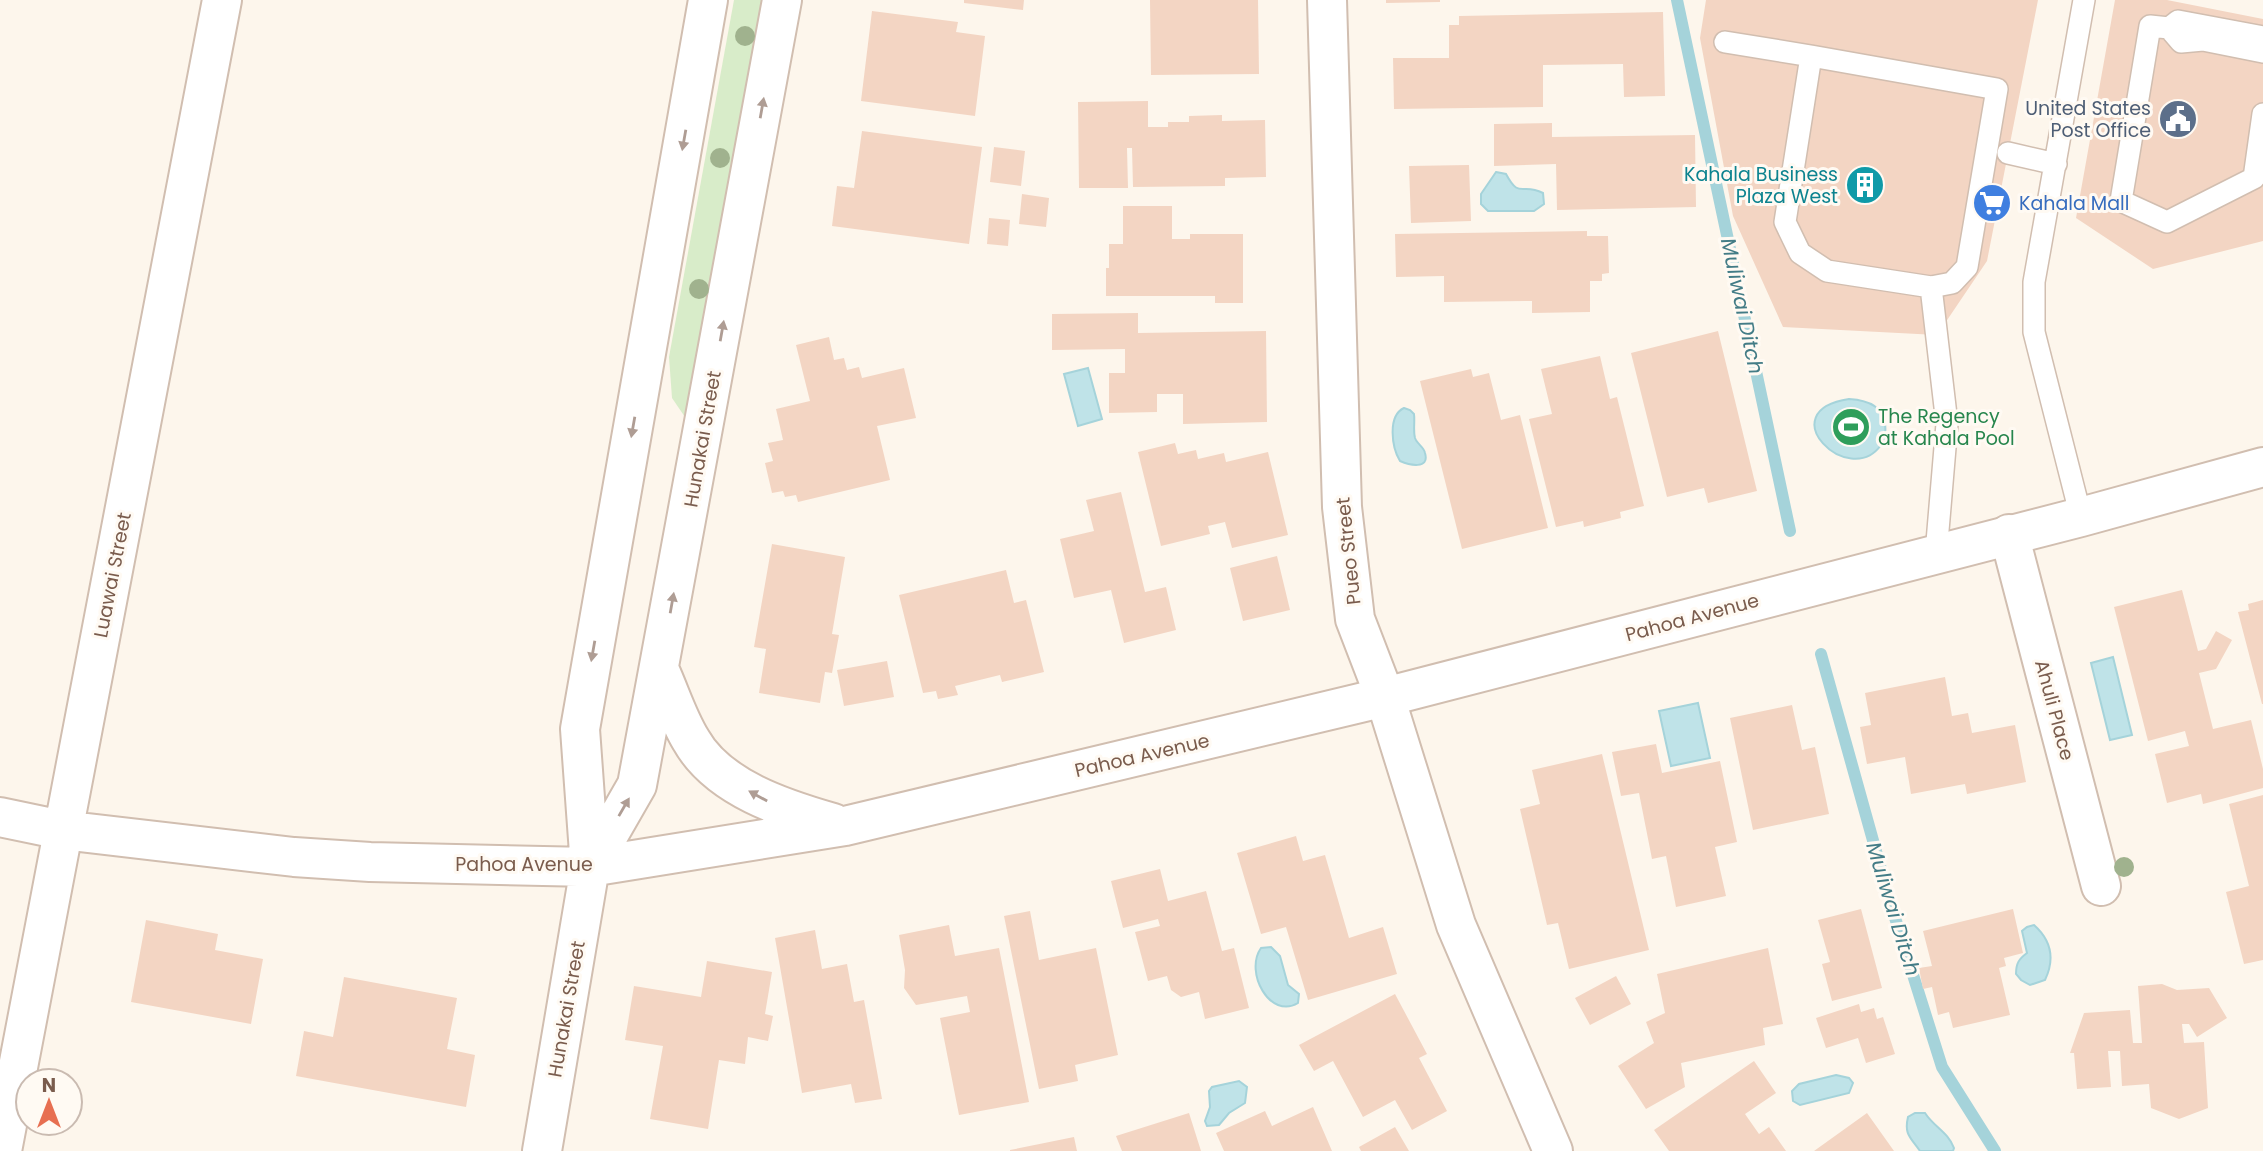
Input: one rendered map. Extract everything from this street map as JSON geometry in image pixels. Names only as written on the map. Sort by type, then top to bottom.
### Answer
[{"type":"street","name":"Luawai Street","points":[[2,1151],[222,0]]},
{"type":"street","name":"Hunakai Street","points":[[542,1151],[590,867],[580,729],[708,0]]},
{"type":"street","name":"Hunakai Street","points":[[590,867],[637,785],[782,0]]},
{"type":"street","name":"Pueo Street","points":[[1327,0],[1342,507],[1355,619],[1385,697],[1456,925],[1553,1151]]},
{"type":"street","name":"Pahoa Avenue","points":[[0,817],[62,831],[294,857],[370,862],[590,867],[845,827],[1385,697],[2081,517],[2263,467]]},
{"type":"street","name":"Ahuli Place","points":[[2009,534],[2101,886]]},
{"type":"street","points":[[660,671],[691,741],[707,760],[730,780],[783,809],[845,827]]},
{"type":"lane","points":[[2081,517],[2034,332],[2034,282],[2084,0]]},
{"type":"lane","points":[[2169,28],[2178,21],[2263,37]]},
{"type":"lane","points":[[2263,52],[2203,40],[2181,42],[2169,28],[2150,26],[2121,201],[2167,222],[2254,178],[2263,114]]},
{"type":"lane","points":[[1725,42],[1997,89],[1967,267],[1952,283],[1931,287],[1827,271],[1800,253],[1785,222],[1811,57]]},
{"type":"lane","points":[[2008,153],[2056,164]]},
{"type":"lane","points":[[1931,287],[1947,424],[1936,554]]},
{"type":"green space","points":[[734,0],[764,0],[687,420],[672,398],[669,357]]},
{"type":"water","points":[[1496,172],[1506,174],[1518,189],[1543,193],[1544,204],[1534,211],[1488,211],[1481,204],[1481,194]]},
{"type":"water","points":[[1088,368],[1102,419],[1078,426],[1064,374]]},
{"type":"water","name":"The Regency at Kahala Pool","points":[[1849,399],[1873,405],[1884,418],[1885,429],[1881,445],[1867,456],[1851,458],[1836,453],[1823,443],[1816,431],[1816,418],[1826,406]]},
{"type":"water","points":[[1404,408],[1414,414],[1415,438],[1426,458],[1422,464],[1413,465],[1400,461],[1395,448],[1393,425],[1395,418]]},
{"type":"water","points":[[2113,657],[2132,735],[2110,740],[2091,663]]},
{"type":"water","points":[[1698,703],[1710,758],[1671,766],[1659,711]]},
{"type":"water","points":[[2034,925],[2045,937],[2051,958],[2045,980],[2030,985],[2021,980],[2016,970],[2018,962],[2027,953],[2022,931]]},
{"type":"water","points":[[1271,947],[1280,956],[1288,985],[1299,994],[1298,1003],[1288,1007],[1278,1005],[1270,999],[1258,980],[1257,958],[1261,948]]},
{"type":"water","points":[[1836,1075],[1849,1078],[1853,1083],[1849,1093],[1800,1105],[1793,1101],[1792,1091],[1799,1084]]},
{"type":"water","points":[[1239,1081],[1247,1087],[1245,1103],[1229,1113],[1219,1125],[1207,1126],[1205,1121],[1210,1107],[1209,1091],[1212,1087]]},
{"type":"water","points":[[1915,1113],[1925,1113],[1948,1138],[1953,1151],[1920,1151],[1907,1128],[1908,1117]]},
{"type":"building","points":[[964,0],[1024,0],[1023,10],[964,3]]},
{"type":"building","points":[[1150,0],[1258,0],[1259,74],[1151,75]]},
{"type":"building","points":[[1386,0],[1440,0],[1440,2],[1386,3]]},
{"type":"building","name":"Kahala Business Plaza West","points":[[1706,0],[2038,0],[1987,261],[1937,335],[1783,327],[1733,216],[1700,38]]},
{"type":"building","name":"United States Post Office","points":[[2115,0],[2167,0],[2263,19],[2263,241],[2153,269],[2076,218]]},
{"type":"building","points":[[872,11],[958,22],[956,32],[985,36],[975,116],[861,101]]},
{"type":"building","points":[[1663,12],[1665,96],[1624,97],[1623,64],[1543,65],[1543,107],[1394,109],[1393,58],[1449,58],[1449,25],[1459,25],[1459,16]]},
{"type":"building","points":[[1148,101],[1148,127],[1168,127],[1168,122],[1189,122],[1189,116],[1222,115],[1222,121],[1265,120],[1266,177],[1225,178],[1225,186],[1133,187],[1132,148],[1127,148],[1128,188],[1079,188],[1078,102]]},
{"type":"building","points":[[1552,123],[1552,137],[1695,135],[1696,207],[1557,210],[1556,164],[1494,166],[1494,124]]},
{"type":"building","points":[[862,131],[982,147],[969,244],[832,226],[837,186],[854,188]]},
{"type":"building","points":[[994,147],[1025,151],[1021,186],[990,182]]},
{"type":"building","points":[[1469,165],[1471,221],[1411,223],[1409,166]]},
{"type":"building","points":[[1022,194],[1049,198],[1046,227],[1019,224]]},
{"type":"building","points":[[1123,206],[1172,206],[1172,239],[1190,239],[1190,234],[1243,234],[1243,303],[1215,303],[1215,296],[1106,296],[1109,244],[1123,244]]},
{"type":"building","points":[[989,218],[1010,220],[1008,246],[987,244]]},
{"type":"building","points":[[1587,231],[1587,236],[1608,236],[1609,273],[1602,274],[1602,281],[1590,281],[1590,312],[1532,313],[1532,301],[1444,302],[1444,276],[1396,277],[1395,234]]},
{"type":"building","points":[[1138,313],[1138,333],[1266,331],[1267,422],[1183,424],[1183,394],[1157,394],[1157,412],[1109,413],[1109,373],[1125,373],[1125,349],[1052,350],[1052,314]]},
{"type":"building","points":[[1718,331],[1757,491],[1708,503],[1704,488],[1667,497],[1631,353]]},
{"type":"building","points":[[829,337],[834,360],[844,358],[847,370],[859,367],[862,378],[904,368],[916,418],[877,426],[890,480],[798,502],[796,495],[785,497],[783,491],[772,493],[765,463],[773,461],[768,443],[783,440],[776,409],[810,401],[796,345]]},
{"type":"building","points":[[1600,356],[1610,399],[1617,397],[1644,506],[1620,512],[1621,518],[1584,527],[1583,521],[1556,527],[1529,419],[1552,414],[1541,369]]},
{"type":"building","points":[[1471,369],[1473,377],[1489,373],[1501,420],[1520,415],[1548,528],[1462,549],[1420,381]]},
{"type":"building","points":[[1175,443],[1178,454],[1196,450],[1198,459],[1224,453],[1226,462],[1268,452],[1288,535],[1232,548],[1225,522],[1208,526],[1210,534],[1161,546],[1138,452]]},
{"type":"building","points":[[1121,492],[1145,592],[1166,587],[1176,630],[1124,643],[1111,590],[1074,598],[1060,539],[1094,531],[1086,500]]},
{"type":"building","points":[[772,544],[845,557],[832,634],[839,635],[832,673],[825,672],[820,703],[759,693],[766,649],[754,647]]},
{"type":"building","points":[[1277,556],[1290,610],[1243,621],[1230,568]]},
{"type":"building","points":[[1006,570],[1014,603],[1026,600],[1044,672],[1002,682],[1000,675],[955,686],[958,695],[938,699],[936,691],[923,693],[899,595]]},
{"type":"building","points":[[2182,590],[2198,651],[2206,649],[2216,631],[2232,640],[2216,669],[2199,673],[2213,729],[2251,720],[2263,769],[2263,788],[2203,804],[2201,794],[2167,803],[2155,754],[2189,746],[2185,731],[2148,741],[2114,607]]},
{"type":"building","points":[[2263,600],[2262,704],[2238,612],[2249,610],[2248,604]]},
{"type":"building","points":[[887,661],[894,697],[844,706],[837,670]]},
{"type":"building","points":[[1945,677],[1952,716],[1968,713],[1972,733],[2015,725],[2026,782],[1967,794],[1965,784],[1911,794],[1905,757],[1867,764],[1860,727],[1871,725],[1865,693]]},
{"type":"building","points":[[1792,705],[1802,750],[1815,747],[1829,814],[1753,830],[1730,718]]},
{"type":"building","points":[[1656,744],[1662,773],[1720,761],[1737,842],[1715,847],[1726,896],[1676,907],[1666,856],[1652,859],[1639,793],[1621,796],[1612,752]]},
{"type":"building","points":[[1602,754],[1649,950],[1569,969],[1558,923],[1547,925],[1520,809],[1540,804],[1532,770]]},
{"type":"building","points":[[2263,795],[2263,960],[2244,964],[2226,892],[2249,886],[2229,804]]},
{"type":"building","points":[[1296,836],[1303,861],[1325,855],[1349,938],[1383,927],[1397,974],[1308,1000],[1286,927],[1261,934],[1237,853]]},
{"type":"building","points":[[1160,869],[1168,901],[1206,891],[1222,951],[1234,948],[1249,1008],[1205,1019],[1199,992],[1181,997],[1171,990],[1167,976],[1148,981],[1135,932],[1160,926],[1158,919],[1123,928],[1111,881]]},
{"type":"building","points":[[1861,909],[1882,988],[1832,1001],[1822,964],[1830,962],[1818,920]]},
{"type":"building","points":[[2013,909],[2023,953],[2004,958],[2006,966],[1999,968],[2010,1015],[1953,1028],[1949,1012],[1938,1015],[1932,987],[1923,989],[1919,968],[1932,966],[1923,931]]},
{"type":"building","points":[[1030,911],[1039,960],[1096,948],[1118,1055],[1075,1065],[1078,1081],[1039,1089],[1004,916]]},
{"type":"building","points":[[146,920],[218,934],[215,950],[263,959],[251,1024],[131,1002]]},
{"type":"building","points":[[949,925],[955,956],[999,948],[1029,1102],[959,1115],[940,1018],[970,1012],[967,996],[916,1005],[904,988],[905,970],[899,935]]},
{"type":"building","points":[[815,930],[822,969],[847,964],[854,1002],[864,1000],[882,1099],[855,1103],[851,1084],[802,1093],[775,938]]},
{"type":"building","points":[[1768,948],[1783,1024],[1763,1028],[1765,1045],[1681,1063],[1685,1087],[1646,1109],[1618,1066],[1654,1043],[1646,1022],[1665,1013],[1657,974]]},
{"type":"building","points":[[707,961],[772,972],[765,1014],[773,1016],[768,1041],[748,1037],[745,1064],[719,1060],[708,1129],[650,1119],[663,1046],[625,1040],[634,986],[701,997]]},
{"type":"building","points":[[1616,976],[1631,1004],[1590,1025],[1575,998]]},
{"type":"building","points":[[344,977],[457,998],[447,1049],[475,1055],[466,1107],[296,1076],[304,1031],[333,1037]]},
{"type":"building","points":[[2162,984],[2177,990],[2209,988],[2227,1018],[2197,1037],[2189,1024],[2182,1024],[2184,1043],[2204,1042],[2208,1108],[2179,1119],[2151,1108],[2149,1084],[2122,1086],[2120,1051],[2108,1051],[2111,1087],[2077,1089],[2074,1053],[2070,1053],[2084,1013],[2130,1010],[2133,1043],[2142,1043],[2138,986]]},
{"type":"building","points":[[1395,994],[1427,1054],[1419,1058],[1447,1111],[1412,1130],[1395,1100],[1363,1117],[1333,1061],[1314,1071],[1299,1045]]},
{"type":"building","points":[[1859,1004],[1861,1012],[1874,1008],[1877,1019],[1883,1017],[1895,1054],[1866,1063],[1858,1038],[1826,1048],[1816,1018]]},
{"type":"building","points":[[1754,1061],[1776,1093],[1745,1114],[1759,1134],[1769,1127],[1786,1151],[1669,1151],[1654,1130]]},
{"type":"building","points":[[1313,1107],[1332,1151],[1224,1151],[1216,1133],[1265,1111],[1272,1126]]},
{"type":"building","points":[[1189,1113],[1201,1151],[1122,1151],[1116,1136]]},
{"type":"building","points":[[1867,1113],[1894,1151],[1814,1151]]},
{"type":"building","points":[[1395,1127],[1409,1151],[1361,1151],[1359,1147]]},
{"type":"building","points":[[1074,1137],[1077,1151],[1010,1151],[1010,1150]]},
{"type":"waterway","name":"Muliwai Ditch","points":[[1677,0],[1790,531]]},
{"type":"waterway","name":"Muliwai Ditch","points":[[1821,654],[1891,905],[1942,1067],[1995,1151]]},
{"type":"place","name":"United States Post Office","points":[[2178,119]]},
{"type":"place","name":"Kahala Business Plaza West","points":[[1865,185]]},
{"type":"place","name":"Kahala Mall","points":[[1992,203]]},
{"type":"place","name":"The Regency at Kahala Pool","points":[[1851,427]]}]
